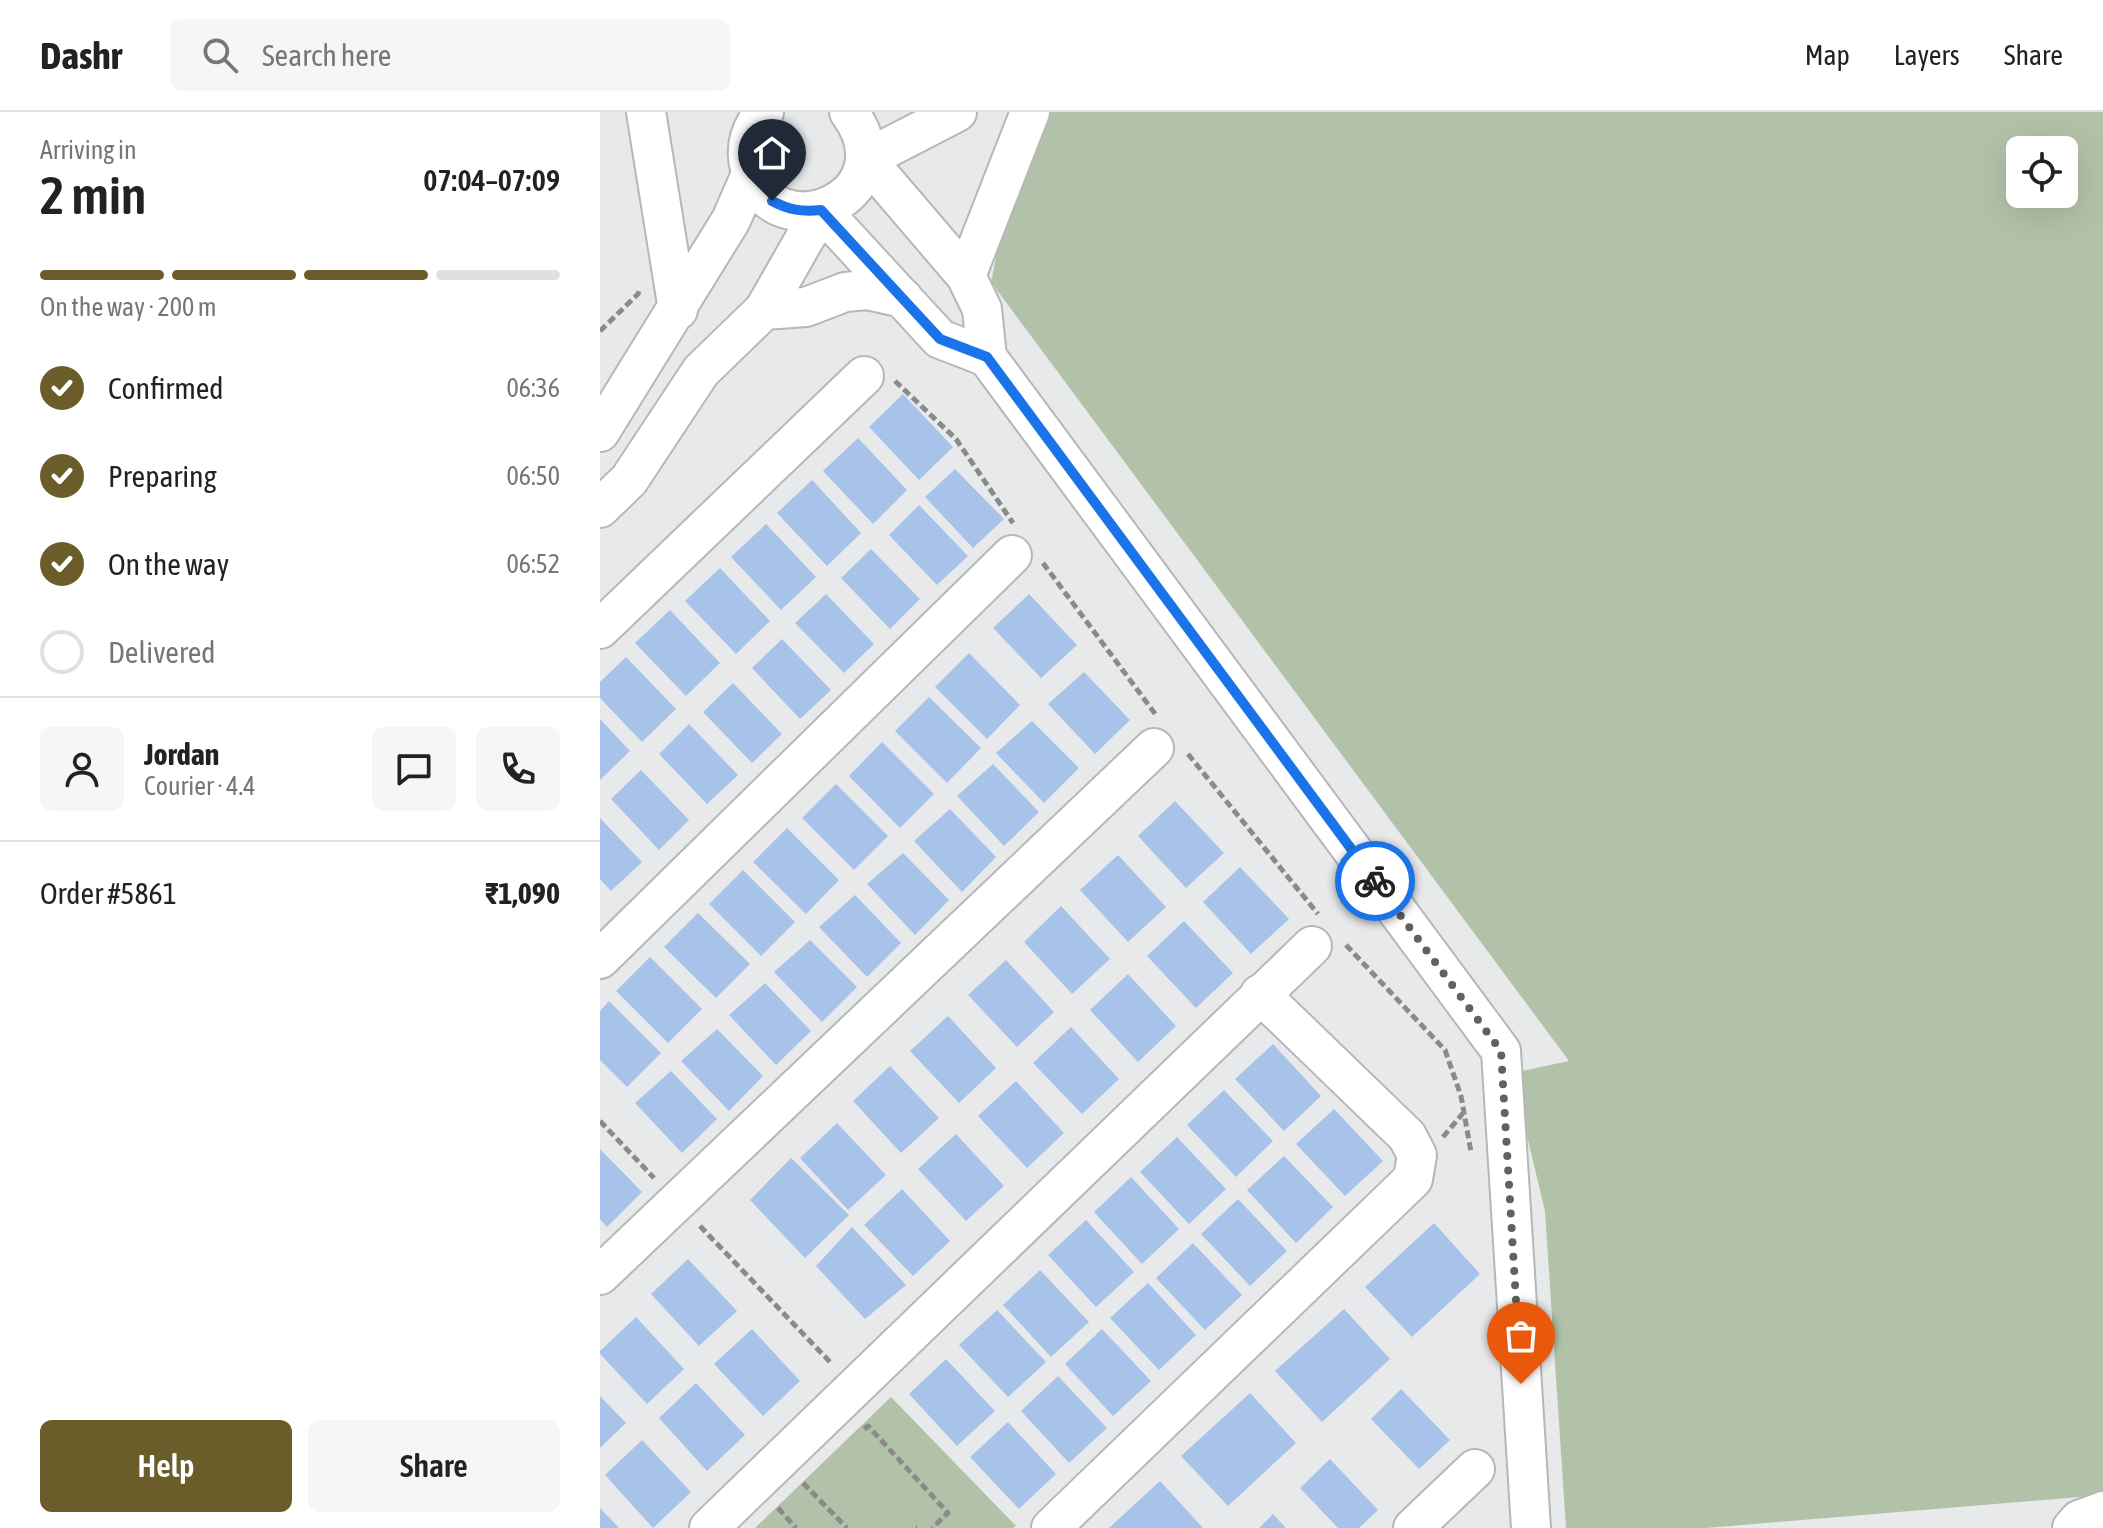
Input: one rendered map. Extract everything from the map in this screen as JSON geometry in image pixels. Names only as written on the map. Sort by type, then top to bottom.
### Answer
[{"type":"street","points":[[646,112],[678,310]]},
{"type":"street","points":[[764,112],[754,124],[749,140],[747,158],[751,174],[759,189],[772,201],[787,209],[804,212],[821,210],[838,203],[852,192],[861,176],[866,159],[865,142],[849,112]]},
{"type":"street","points":[[866,159],[957,112]]},
{"type":"street","points":[[966,276],[1030,112]]},
{"type":"street","points":[[866,159],[966,276],[982,309],[987,357],[1501,1051],[1531,1528]]},
{"type":"street","points":[[600,432],[731,220],[751,174]]},
{"type":"street","points":[[821,210],[940,339],[987,357]]},
{"type":"street","points":[[600,508],[629,480],[701,371],[764,310],[821,210]]},
{"type":"street","points":[[764,310],[806,307],[845,292],[867,290],[903,298]]},
{"type":"street","points":[[600,629],[864,376]]},
{"type":"street","points":[[600,959],[1023,547]]},
{"type":"street","points":[[600,1275],[1168,742]]},
{"type":"street","points":[[709,1528],[1324,933]]},
{"type":"street","points":[[1051,1528],[1413,1179],[1417,1155],[1407,1136],[1260,994]]},
{"type":"street","points":[[1413,1528],[1475,1469]]},
{"type":"street","points":[[2072,1528],[2079,1520],[2103,1511]]},
{"type":"path","points":[[600,331],[638,294]]},
{"type":"path","points":[[864,376],[878,365],[956,439],[1023,547],[1168,742],[1324,933],[1445,1050],[1461,1096],[1471,1154]]},
{"type":"path","points":[[600,1121],[854,1387]]},
{"type":"path","points":[[857,1435],[868,1426],[948,1513],[932,1528]]},
{"type":"path","points":[[794,1474],[847,1528]]},
{"type":"path","points":[[804,1484],[815,1474]]},
{"type":"path","points":[[769,1499],[796,1528]]},
{"type":"green space","points":[[1049,112],[2103,112],[2103,1495],[1706,1528],[1566,1528],[1545,1211],[1512,1073],[1569,1061],[991,282],[1008,198]]},
{"type":"green space","points":[[891,1397],[1016,1526],[755,1528]]},
{"type":"building","points":[[903,394],[953,447],[919,480],[869,427]]},
{"type":"building","points":[[858,438],[907,490],[873,524],[823,471]]},
{"type":"building","points":[[955,469],[1004,519],[973,548],[925,497]]},
{"type":"building","points":[[812,480],[861,533],[827,566],[777,513]]},
{"type":"building","points":[[919,505],[968,556],[937,585],[889,535]]},
{"type":"building","points":[[766,524],[816,577],[781,610],[731,557]]},
{"type":"building","points":[[871,549],[920,599],[890,629],[841,578]]},
{"type":"building","points":[[720,568],[770,621],[736,654],[685,601]]},
{"type":"building","points":[[826,594],[874,644],[844,673],[795,623]]},
{"type":"building","points":[[1029,594],[1077,645],[1041,678],[993,628]]},
{"type":"building","points":[[670,610],[720,663],[686,696],[635,643]]},
{"type":"building","points":[[782,639],[831,690],[800,719],[752,668]]},
{"type":"building","points":[[969,653],[1020,705],[987,739],[935,687]]},
{"type":"building","points":[[626,657],[676,709],[642,742],[600,698],[600,682]]},
{"type":"building","points":[[1084,672],[1130,720],[1095,754],[1048,704]]},
{"type":"building","points":[[733,683],[782,734],[752,763],[703,712]]},
{"type":"building","points":[[929,697],[981,748],[947,783],[895,731]]},
{"type":"building","points":[[600,719],[630,751],[600,780]]},
{"type":"building","points":[[1032,721],[1079,768],[1044,803],[996,753]]},
{"type":"building","points":[[689,724],[738,775],[707,804],[659,754]]},
{"type":"building","points":[[882,742],[934,794],[900,828],[849,776]]},
{"type":"building","points":[[993,764],[1039,812],[1004,846],[957,796]]},
{"type":"building","points":[[641,770],[689,820],[659,850],[611,799]]},
{"type":"building","points":[[836,784],[888,836],[854,870],[802,818]]},
{"type":"building","points":[[1175,801],[1224,853],[1186,888],[1138,836]]},
{"type":"building","points":[[950,809],[996,857],[962,892],[914,841]]},
{"type":"building","points":[[600,818],[642,862],[611,891],[600,879]]},
{"type":"building","points":[[787,828],[839,880],[806,914],[753,862]]},
{"type":"building","points":[[903,853],[949,900],[915,935],[867,884]]},
{"type":"building","points":[[1118,855],[1166,907],[1128,942],[1080,890]]},
{"type":"building","points":[[1240,867],[1289,919],[1251,954],[1203,902]]},
{"type":"building","points":[[743,870],[795,922],[761,956],[709,904]]},
{"type":"building","points":[[855,895],[901,943],[867,977],[819,927]]},
{"type":"building","points":[[1061,906],[1110,959],[1072,994],[1024,942]]},
{"type":"building","points":[[698,913],[750,964],[716,998],[664,947]]},
{"type":"building","points":[[1184,921],[1233,973],[1196,1008],[1147,956]]},
{"type":"building","points":[[810,940],[857,987],[822,1022],[774,972]]},
{"type":"building","points":[[650,957],[702,1009],[668,1043],[616,991]]},
{"type":"building","points":[[1006,960],[1054,1012],[1017,1047],[968,995]]},
{"type":"building","points":[[1128,974],[1176,1026],[1138,1062],[1090,1010]]},
{"type":"building","points":[[765,983],[811,1031],[776,1065],[729,1015]]},
{"type":"building","points":[[609,1001],[661,1053],[627,1087],[600,1060],[600,1011]]},
{"type":"building","points":[[948,1016],[996,1068],[959,1103],[910,1051]]},
{"type":"building","points":[[1071,1027],[1119,1079],[1082,1114],[1033,1063]]},
{"type":"building","points":[[717,1029],[763,1076],[729,1111],[681,1061]]},
{"type":"building","points":[[1273,1044],[1321,1096],[1284,1131],[1235,1079]]},
{"type":"building","points":[[890,1066],[939,1118],[901,1153],[853,1101]]},
{"type":"building","points":[[671,1071],[717,1119],[682,1153],[635,1103]]},
{"type":"building","points":[[1016,1081],[1064,1133],[1027,1168],[978,1116]]},
{"type":"building","points":[[1224,1090],[1273,1141],[1236,1177],[1187,1125]]},
{"type":"building","points":[[1334,1109],[1383,1161],[1345,1196],[1296,1144]]},
{"type":"building","points":[[837,1123],[886,1175],[848,1210],[800,1158]]},
{"type":"building","points":[[956,1134],[1004,1186],[966,1221],[918,1169]]},
{"type":"building","points":[[1177,1137],[1226,1189],[1189,1224],[1140,1172]]},
{"type":"building","points":[[600,1149],[642,1192],[607,1227],[600,1219]]},
{"type":"building","points":[[1284,1156],[1333,1207],[1296,1243],[1247,1190]]},
{"type":"building","points":[[791,1158],[849,1215],[805,1258],[750,1200]]},
{"type":"building","points":[[1131,1177],[1179,1229],[1142,1264],[1094,1212]]},
{"type":"building","points":[[902,1189],[950,1241],[913,1276],[864,1225]]},
{"type":"building","points":[[1238,1199],[1287,1251],[1250,1286],[1201,1234]]},
{"type":"building","points":[[1086,1220],[1134,1272],[1096,1307],[1048,1255]]},
{"type":"building","points":[[1434,1223],[1480,1274],[1412,1337],[1365,1287]]},
{"type":"building","points":[[852,1227],[906,1285],[865,1319],[816,1266]]},
{"type":"building","points":[[1193,1243],[1242,1295],[1205,1330],[1156,1278]]},
{"type":"building","points":[[688,1259],[737,1311],[699,1346],[651,1294]]},
{"type":"building","points":[[1040,1270],[1089,1322],[1051,1357],[1003,1305]]},
{"type":"building","points":[[1148,1283],[1196,1335],[1159,1370],[1110,1318]]},
{"type":"building","points":[[1344,1309],[1390,1359],[1322,1422],[1275,1371]]},
{"type":"building","points":[[997,1310],[1046,1362],[1008,1397],[959,1345]]},
{"type":"building","points":[[636,1317],[684,1369],[647,1404],[600,1354]]},
{"type":"building","points":[[752,1329],[800,1381],[763,1416],[714,1364]]},
{"type":"building","points":[[1102,1329],[1151,1381],[1113,1416],[1065,1364]]},
{"type":"building","points":[[946,1359],[995,1411],[957,1446],[909,1394]]},
{"type":"building","points":[[1058,1376],[1107,1428],[1069,1463],[1021,1411]]},
{"type":"building","points":[[696,1383],[745,1435],[707,1471],[659,1418]]},
{"type":"building","points":[[1401,1389],[1450,1440],[1419,1469],[1371,1419]]},
{"type":"building","points":[[1250,1393],[1296,1443],[1228,1506],[1181,1456]]},
{"type":"building","points":[[600,1396],[626,1423],[600,1448]]},
{"type":"building","points":[[1008,1422],[1056,1474],[1019,1509],[970,1457]]},
{"type":"building","points":[[642,1440],[691,1492],[653,1528],[605,1475]]},
{"type":"building","points":[[1330,1459],[1378,1510],[1359,1528],[1338,1528],[1300,1488]]},
{"type":"building","points":[[1160,1481],[1203,1528],[1109,1528]]},
{"type":"building","points":[[600,1508],[619,1528],[600,1528]]},
{"type":"building","points":[[1273,1514],[1286,1528],[1259,1528]]},
{"type":"way so far","points":[[1375,881],[1501,1051],[1521,1384]]},
{"type":"route","points":[[772,201],[787,209],[804,212],[821,210],[940,339],[987,357],[1375,881]]}]
